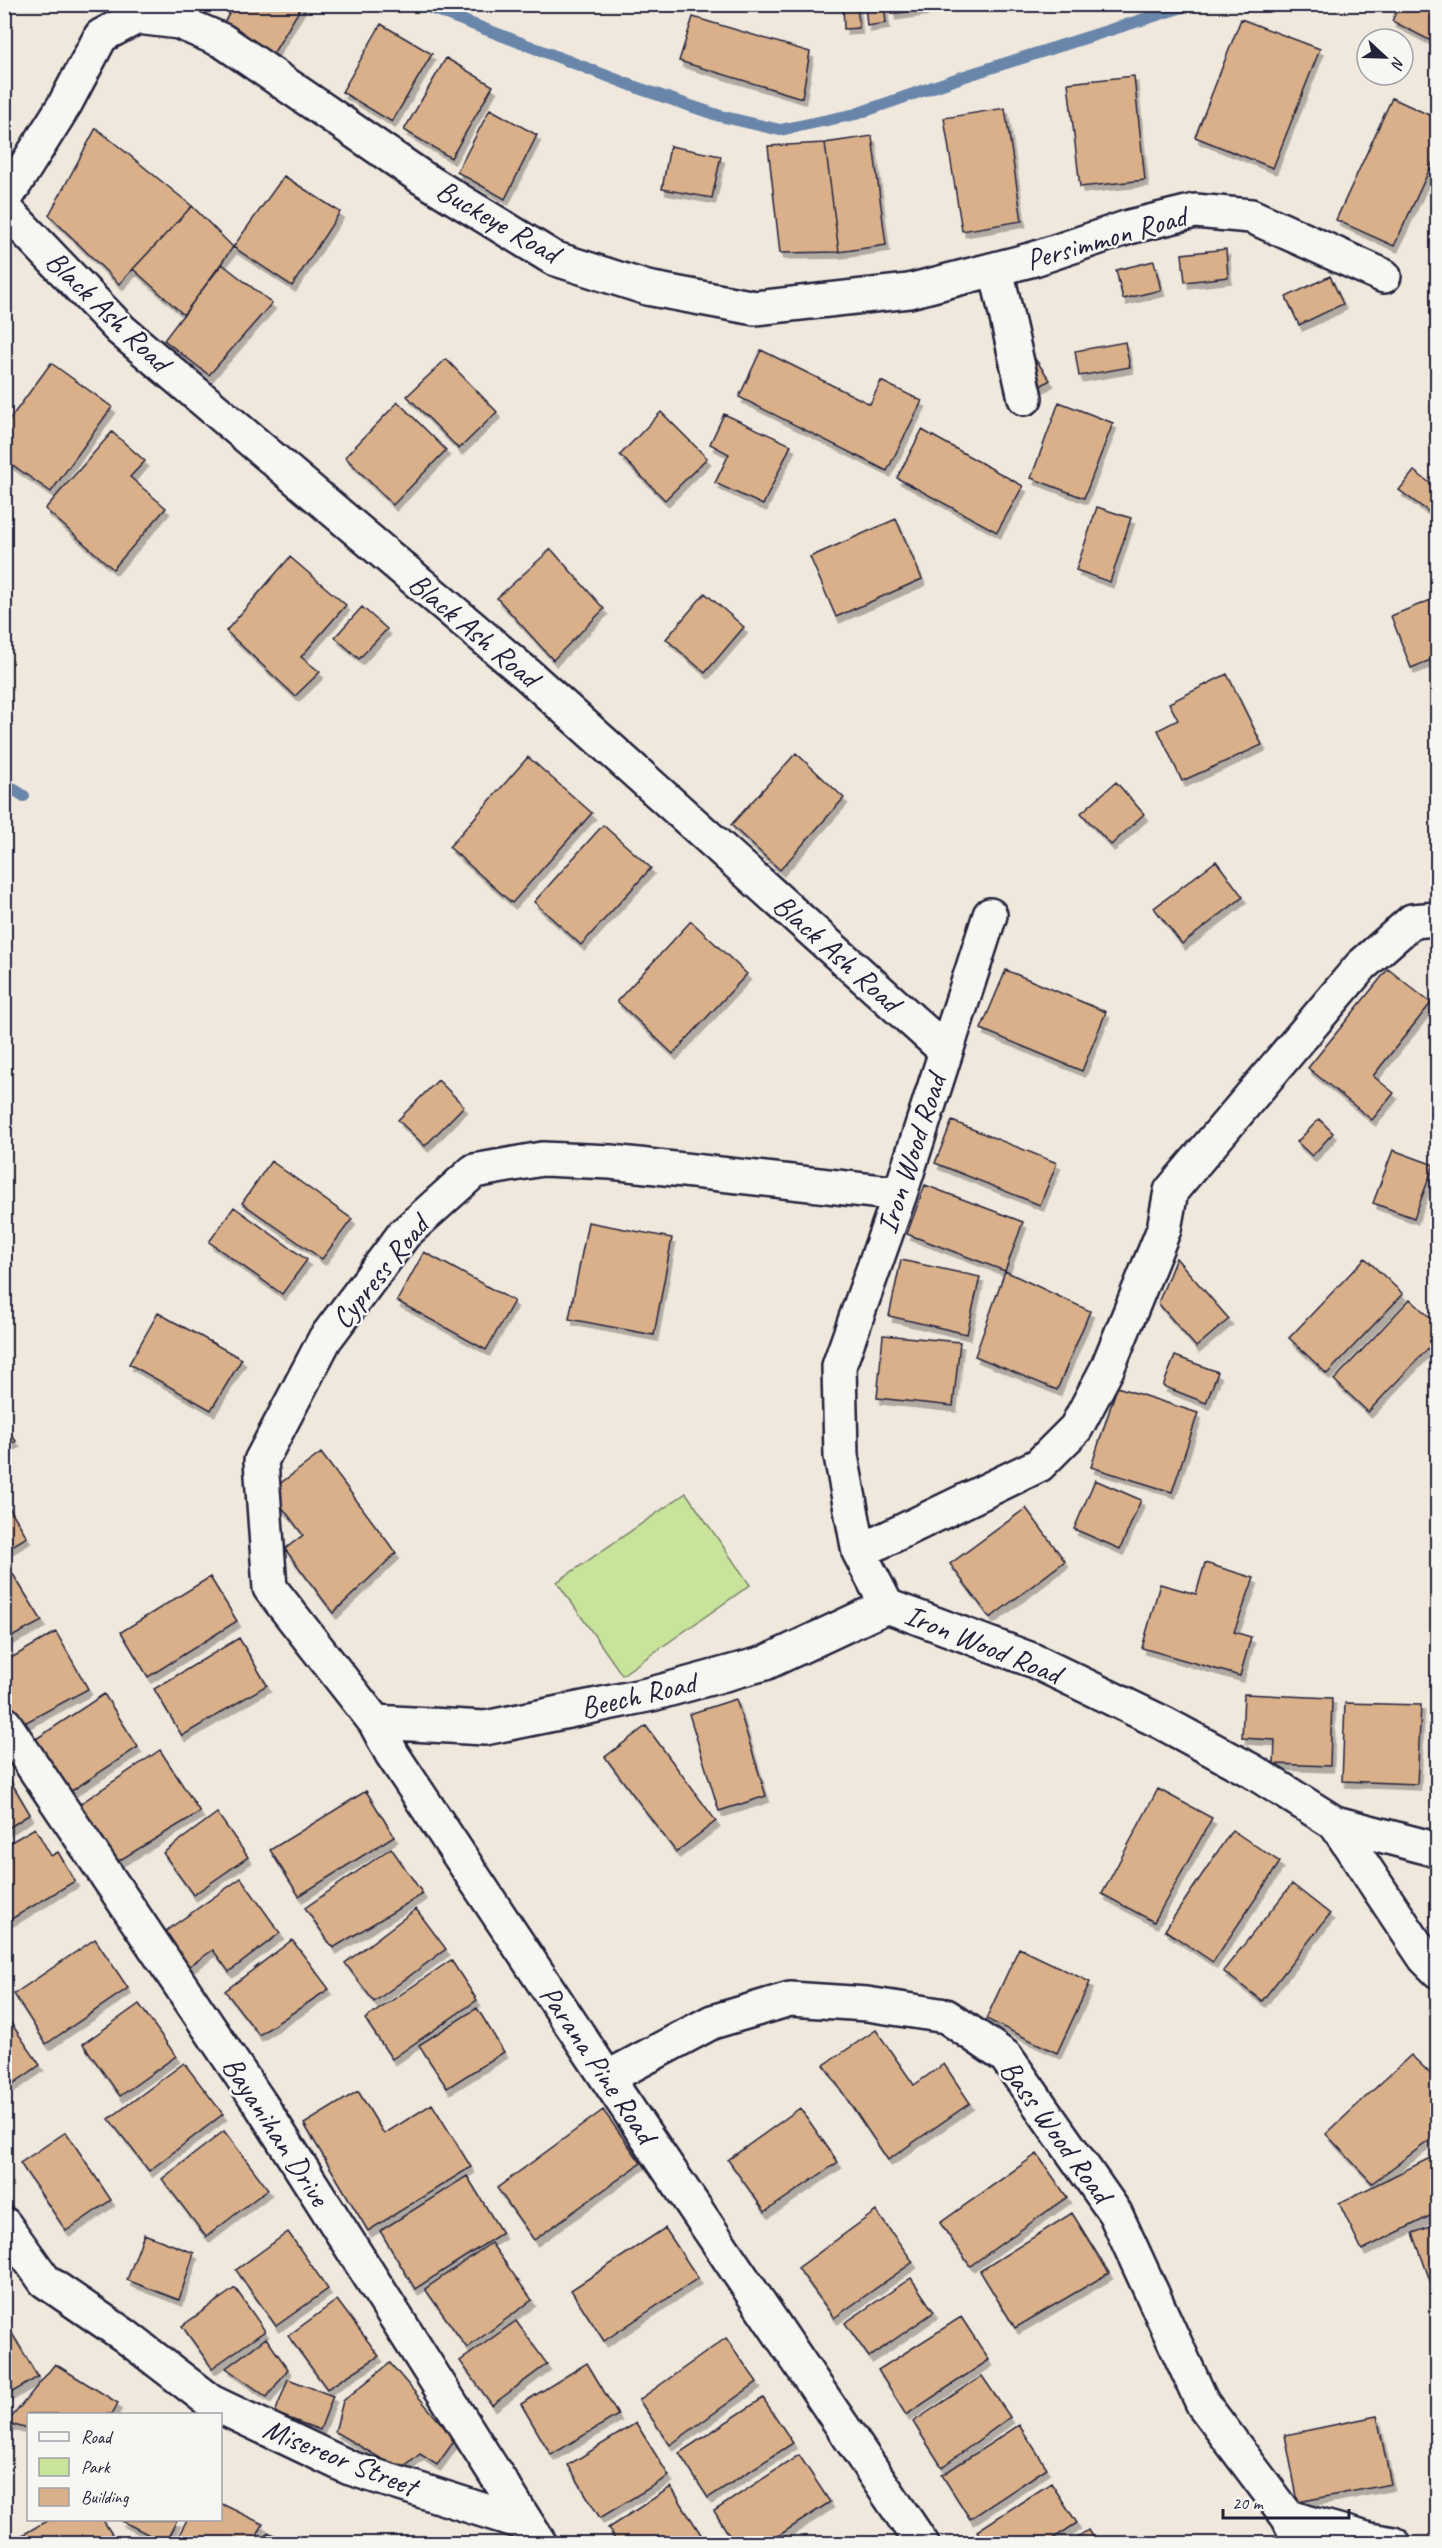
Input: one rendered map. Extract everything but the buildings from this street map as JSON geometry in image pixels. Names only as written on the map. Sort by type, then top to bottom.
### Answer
[{"type":"street","name":"Buckeye Road","points":[[4,201],[65,105],[100,36],[137,17],[179,22],[223,40],[421,177],[553,258],[647,288],[754,308],[909,291],[996,269]]},
{"type":"street","name":"Black Ash Road","points":[[4,208],[121,330],[528,675],[945,1050]]},
{"type":"street","name":"Persimmon Road","points":[[996,269],[1034,259],[1129,227],[1195,211],[1251,216],[1384,276]]},
{"type":"street","points":[[996,269],[1025,398]]},
{"type":"street","name":"Iron Wood Road","points":[[990,915],[900,1194],[839,1366],[841,1456],[859,1552],[887,1606],[1032,1660],[1163,1723],[1252,1771],[1335,1823],[1425,1958],[1437,1971]]},
{"type":"street","points":[[859,1552],[1040,1465],[1076,1428],[1107,1369],[1164,1229],[1171,1191],[1361,966],[1412,921],[1437,919]]},
{"type":"street","name":"Cypress Road","points":[[270,1588],[261,1461],[325,1339],[404,1234],[474,1170],[542,1159],[610,1162],[900,1194]]},
{"type":"street","name":"Parana Pine Road","points":[[270,1588],[375,1722],[392,1754],[607,2078],[922,2544]]},
{"type":"street","name":"Beech Road","points":[[375,1722],[485,1728],[652,1694],[765,1663],[887,1606]]},
{"type":"street","name":"Bayanihan Drive","points":[[4,1723],[261,2105],[534,2534]]},
{"type":"street","points":[[1335,1823],[1437,1850]]},
{"type":"street","name":"Bass Wood Road","points":[[607,2078],[712,2022],[790,1999],[867,2004],[946,2016],[1006,2057],[1115,2213],[1203,2404],[1295,2530]]},
{"type":"street","name":"Misereor Street","points":[[4,2224],[45,2281],[124,2335],[211,2402],[350,2468],[534,2534]]},
{"type":"street","points":[[1295,2530],[1394,2544]]},
{"type":"green space","points":[[686,1493],[750,1585],[622,1675],[557,1582]]},
{"type":"waterway","points":[[420,4],[641,89],[720,116],[780,130],[856,114],[962,77],[1192,4]]},
{"type":"waterway","points":[[4,783],[24,796]]}]
